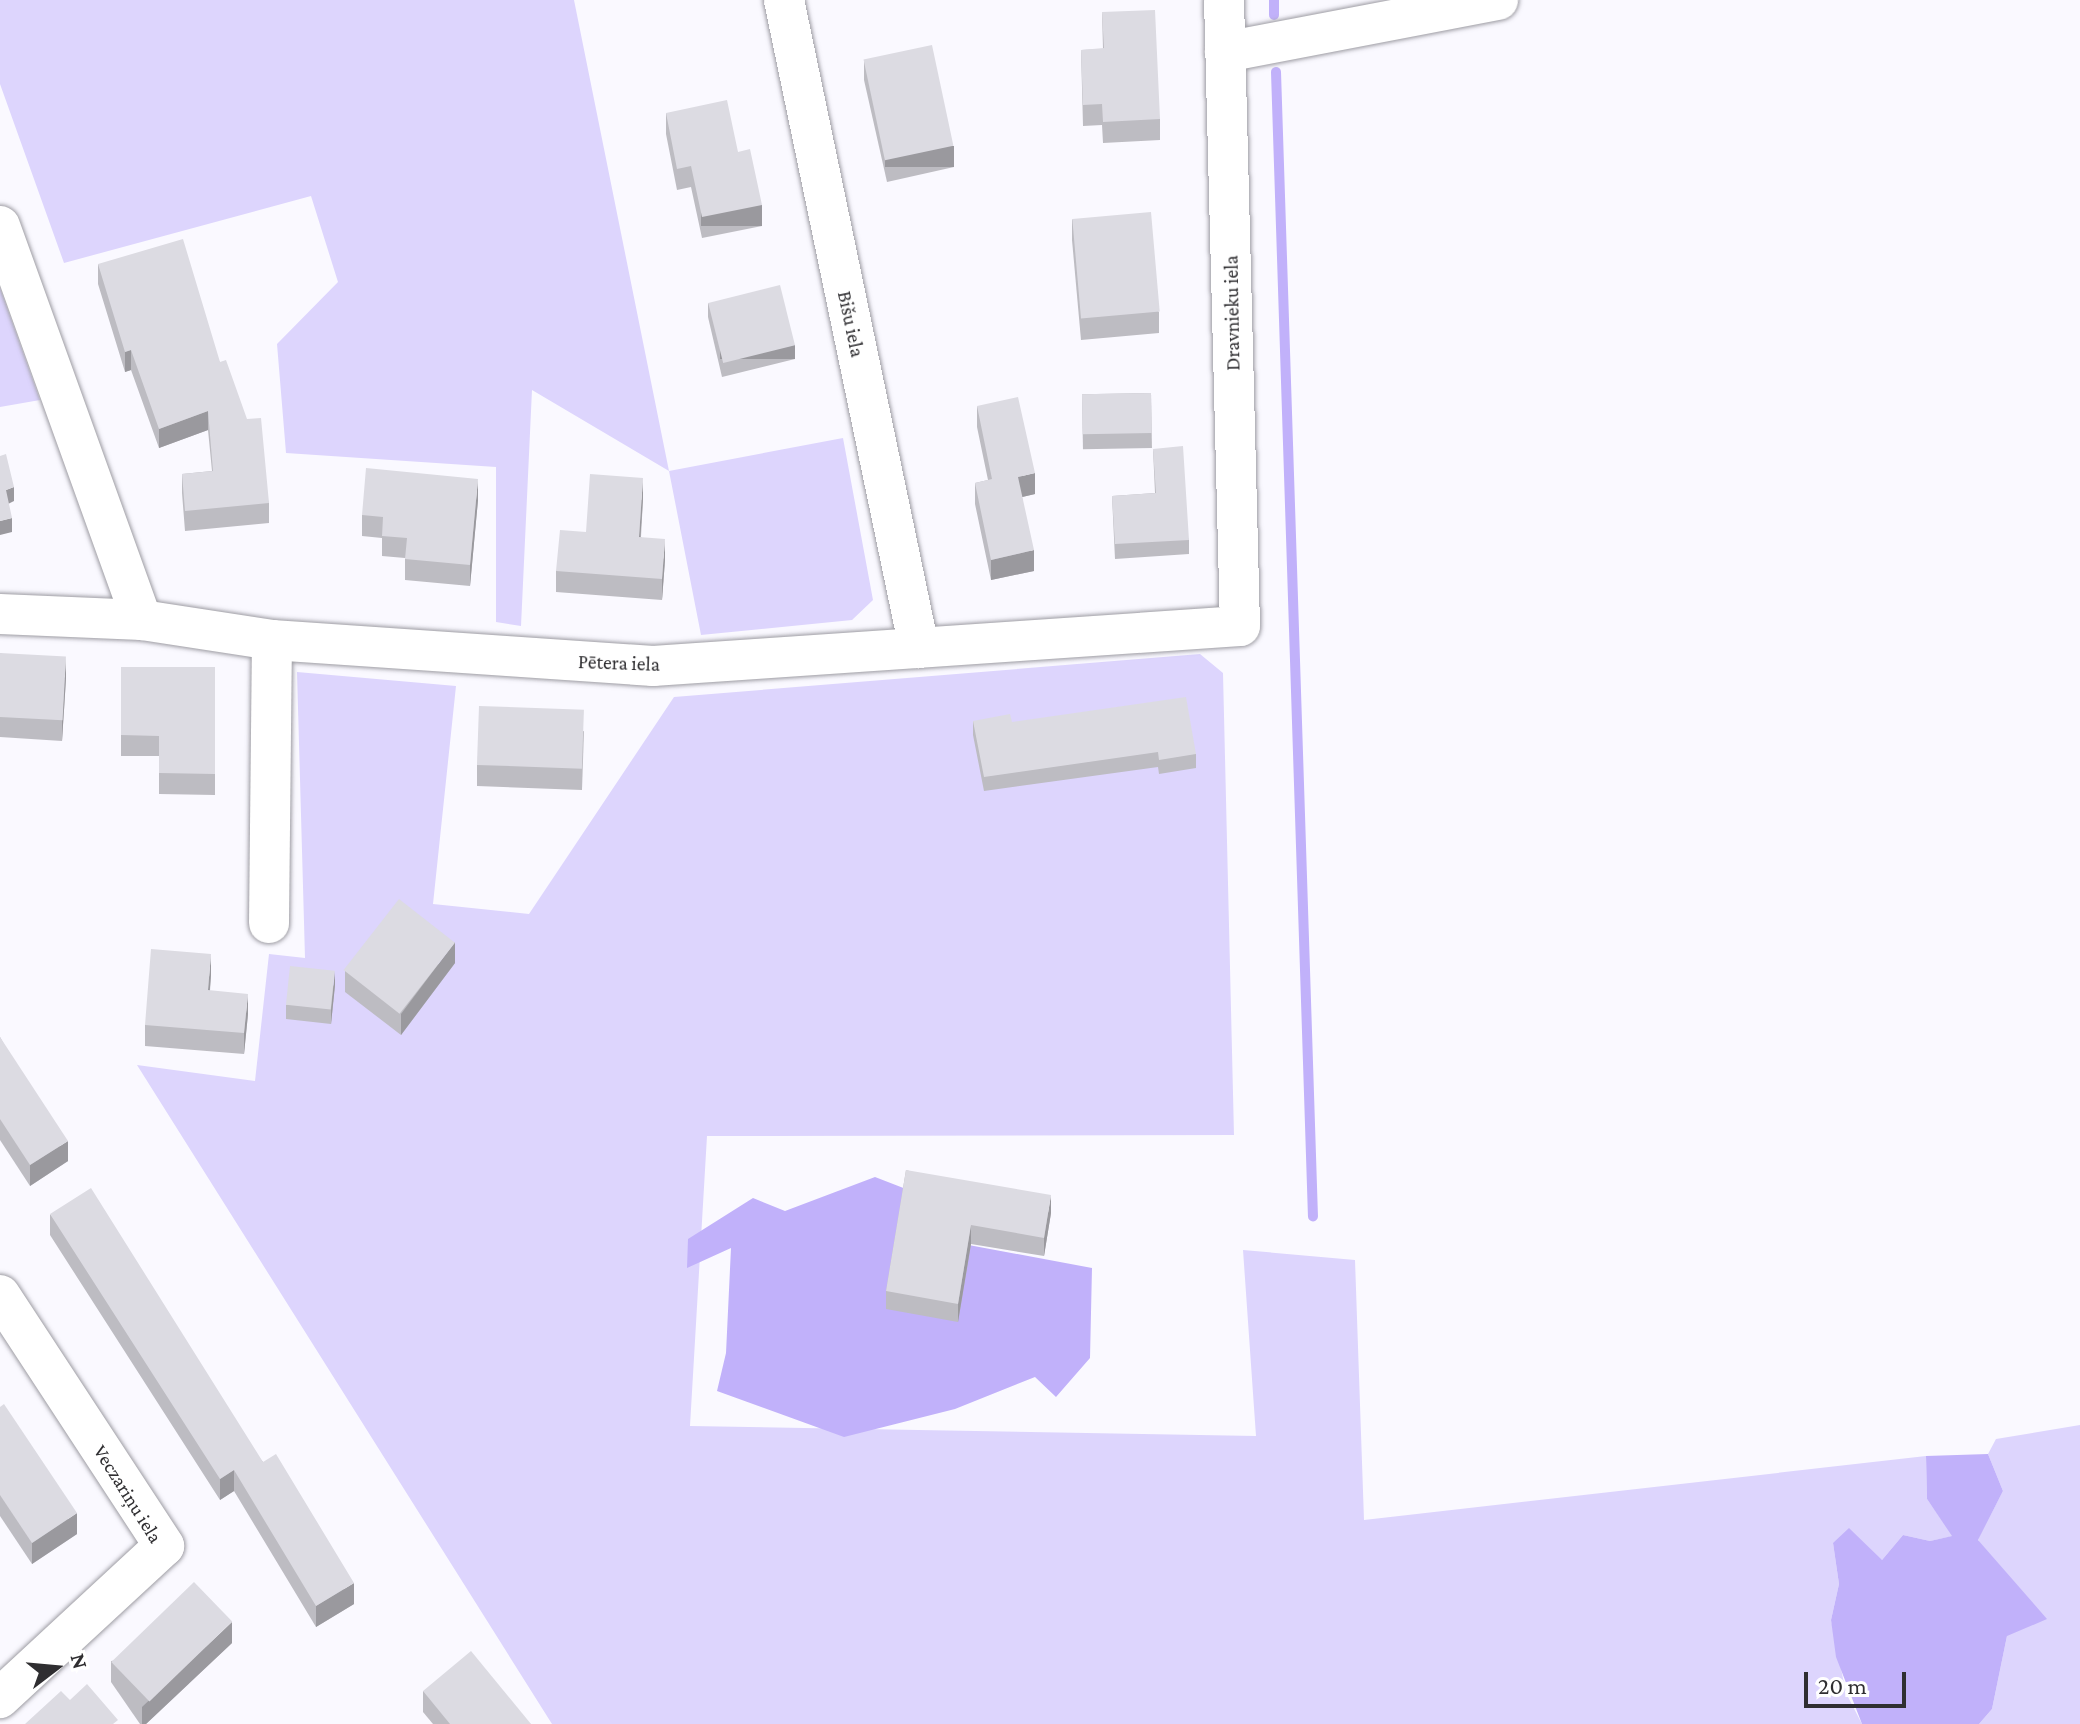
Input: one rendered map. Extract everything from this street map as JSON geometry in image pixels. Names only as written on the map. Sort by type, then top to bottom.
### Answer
[{"type":"street","name":"Bišu iela","points":[[784,0],[919,648]]},
{"type":"street","name":"Dravnieku iela","points":[[1224,0],[1240,626]]},
{"type":"street","points":[[1225,52],[1498,0]]},
{"type":"street","points":[[0,226],[142,620]]},
{"type":"street","name":"Pētera iela","points":[[0,614],[142,620],[272,640],[653,666],[1240,626]]},
{"type":"street","points":[[269,923],[272,640]]},
{"type":"street","name":"Veczariņu iela","points":[[0,1295],[164,1546],[0,1698]]},
{"type":"shaded area","points":[[0,0],[574,0],[669,471],[532,390],[521,626],[496,622],[496,467],[286,453],[277,344],[338,282],[311,196],[64,263],[0,84]]},
{"type":"shaded area","points":[[0,288],[40,400],[0,407]]},
{"type":"shaded area","points":[[843,438],[873,600],[852,620],[701,635],[669,471]]},
{"type":"shaded area","points":[[1200,654],[1223,673],[1234,1135],[707,1136],[690,1426],[1256,1436],[1243,1250],[1355,1260],[1364,1520],[1926,1456],[1927,1499],[1953,1536],[1930,1541],[1903,1535],[1882,1560],[1833,1543],[1839,1584],[1831,1620],[1846,1693],[1862,1724],[552,1724],[137,1065],[255,1081],[269,954],[305,958],[297,672],[456,686],[433,904],[529,914],[674,697]]},
{"type":"shaded area","points":[[875,1177],[906,1189],[899,1232],[1092,1268],[1090,1358],[1056,1397],[1035,1377],[955,1409],[844,1437],[717,1391],[726,1353],[731,1248],[687,1268],[688,1239],[753,1198],[785,1211]]},
{"type":"shaded area","points":[[2080,1425],[2080,1724],[1979,1724],[1992,1709],[2007,1636],[1978,1539],[2003,1491],[1988,1454],[1996,1439]]},
{"type":"shaded area","points":[[1988,1454],[2003,1491],[1978,1540],[2047,1619],[2007,1636],[1992,1709],[1979,1724],[1862,1724],[1836,1657],[1831,1620],[1839,1584],[1833,1543],[1849,1528],[1882,1560],[1903,1535],[1930,1541],[1952,1536],[1927,1499],[1926,1456]]},
{"type":"building","points":[[1155,10],[1160,119],[1103,122],[1102,104],[1083,105],[1081,50],[1104,48],[1102,12]]},
{"type":"building","points":[[932,45],[953,146],[885,160],[864,60]]},
{"type":"building","points":[[727,100],[738,152],[750,149],[762,205],[702,217],[691,166],[677,169],[666,113]]},
{"type":"building","points":[[1151,212],[1160,312],[1081,319],[1072,219]]},
{"type":"building","points":[[183,239],[220,362],[226,360],[247,419],[261,418],[269,503],[185,511],[182,474],[213,471],[208,411],[159,429],[131,350],[125,352],[98,264]]},
{"type":"building","points":[[780,285],[795,345],[723,363],[708,303]]},
{"type":"building","points":[[1151,393],[1152,433],[1083,434],[1082,394]]},
{"type":"building","points":[[1018,397],[1035,473],[1018,477],[1034,550],[991,560],[975,483],[992,479],[977,406]]},
{"type":"building","points":[[1183,446],[1189,540],[1115,544],[1112,496],[1156,493],[1153,449]]},
{"type":"building","points":[[6,454],[14,487],[6,490],[12,518],[0,521],[0,456]]},
{"type":"building","points":[[366,468],[478,479],[470,565],[405,559],[407,538],[382,536],[383,517],[362,515]]},
{"type":"building","points":[[590,474],[643,478],[639,537],[665,539],[662,579],[556,571],[560,530],[586,532]]},
{"type":"building","points":[[0,653],[66,656],[63,720],[0,717]]},
{"type":"building","points":[[121,667],[215,667],[215,774],[159,773],[159,736],[121,735]]},
{"type":"building","points":[[1186,697],[1196,754],[1159,760],[1158,752],[984,777],[973,721],[1010,714],[1012,722]]},
{"type":"building","points":[[479,706],[584,710],[582,769],[477,765]]},
{"type":"building","points":[[399,899],[455,943],[400,1014],[344,970]]},
{"type":"building","points":[[151,949],[211,954],[208,990],[248,994],[244,1033],[145,1025]]},
{"type":"building","points":[[290,966],[335,971],[331,1009],[286,1005]]},
{"type":"building","points":[[0,1037],[68,1141],[30,1165],[0,1119]]},
{"type":"building","points":[[906,1170],[1051,1195],[1044,1238],[971,1225],[958,1304],[886,1291]]},
{"type":"building","points":[[91,1188],[263,1462],[276,1454],[354,1583],[316,1606],[234,1470],[220,1479],[50,1214]]},
{"type":"building","points":[[4,1404],[77,1513],[32,1543],[0,1495],[0,1407]]},
{"type":"building","points":[[194,1582],[232,1622],[149,1701],[111,1662]]},
{"type":"building","points":[[471,1651],[531,1724],[450,1724],[423,1691]]},
{"type":"building","points":[[87,1684],[118,1720],[113,1724],[25,1724],[61,1691],[70,1700]]},
{"type":"waterway","points":[[1274,0],[1274,15]]},
{"type":"waterway","points":[[1276,72],[1313,1216]]}]
